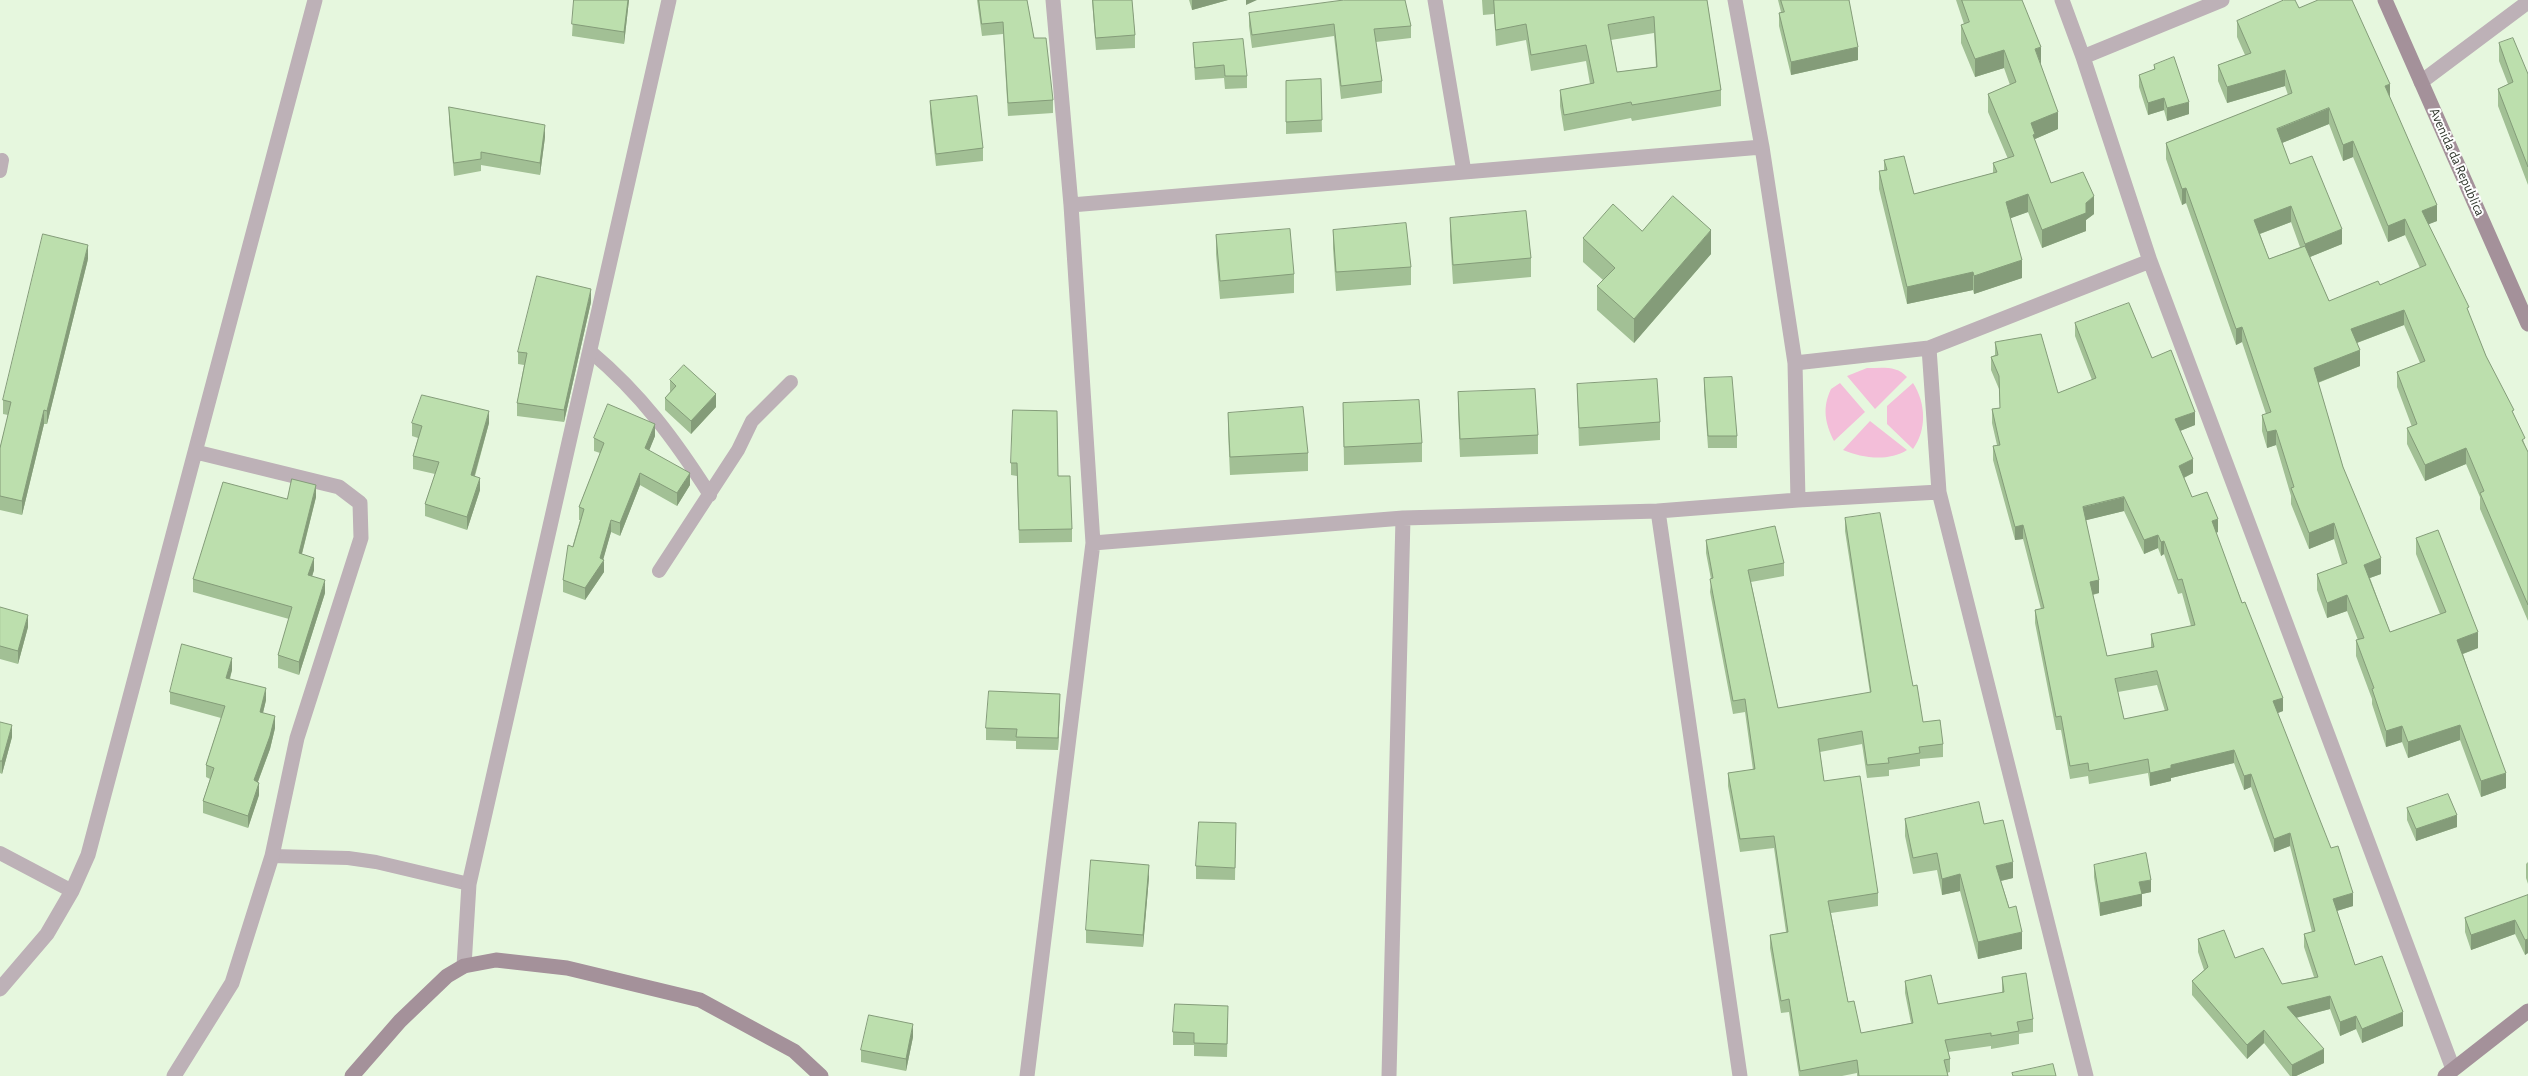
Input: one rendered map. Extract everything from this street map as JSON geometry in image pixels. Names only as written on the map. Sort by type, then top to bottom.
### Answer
[{"type":"street","points":[[0,989],[47,934],[72,891],[88,855],[315,0]]},
{"type":"street","points":[[464,966],[469,884],[591,352],[669,0]]},
{"type":"street","points":[[1026,1076],[1093,544],[1070,205],[1053,0]]},
{"type":"street","points":[[1435,0],[1464,172]]},
{"type":"street","points":[[1735,0],[1762,147],[1794,363],[1798,500]]},
{"type":"street","points":[[2062,0],[2083,57],[2150,261],[2449,1073],[2528,1011]]},
{"type":"street","points":[[2083,57],[2222,0]]},
{"type":"street","name":"Avenida da Republica","points":[[2385,0],[2528,324]]},
{"type":"street","points":[[2422,82],[2528,2]]},
{"type":"street","points":[[1070,205],[1762,147]]},
{"type":"street","points":[[1794,363],[1929,348],[2150,261]]},
{"type":"street","points":[[1929,348],[1939,492],[2086,1076]]},
{"type":"street","points":[[174,1076],[232,983],[272,856],[297,738],[361,538],[360,503],[339,487],[196,452]]},
{"type":"street","points":[[1093,544],[1403,518],[1658,511],[1798,500],[1939,492]]},
{"type":"street","points":[[1658,511],[1740,1076]]},
{"type":"street","points":[[1389,1076],[1403,518]]},
{"type":"street","points":[[352,1076],[407,1015],[447,976],[464,966],[496,960],[567,968],[700,1000],[794,1051],[822,1076]]},
{"type":"lane","points":[[591,352],[620,377],[649,407],[680,448],[710,495]]},
{"type":"lane","points":[[659,571],[738,450],[752,421],[791,382]]},
{"type":"lane","points":[[0,853],[72,891]]},
{"type":"lane","points":[[272,856],[348,858],[376,862],[469,884]]},
{"type":"shaded area","points":[[1867,368],[1894,369],[1907,377],[1875,409],[1847,376]]},
{"type":"shaded area","points":[[1840,383],[1865,412],[1834,441],[1828,428],[1826,403],[1831,389]]},
{"type":"shaded area","points":[[1913,383],[1920,399],[1923,425],[1918,442],[1913,449],[1887,424],[1887,406]]},
{"type":"shaded area","points":[[1870,421],[1907,450],[1892,456],[1875,458],[1843,450]]},
{"type":"building","points":[[574,0],[628,0],[624,32],[572,24]]},
{"type":"building","points":[[979,0],[1027,0],[1034,38],[1046,38],[1053,100],[1008,103],[1003,22],[982,24]]},
{"type":"building","points":[[1093,0],[1132,0],[1135,35],[1096,38]]},
{"type":"building","points":[[1344,0],[1405,0],[1411,26],[1374,29],[1382,81],[1341,86],[1334,24],[1252,35],[1249,13]]},
{"type":"building","points":[[1494,0],[1707,0],[1721,90],[1632,105],[1631,102],[1564,115],[1560,90],[1594,83],[1586,45],[1531,55],[1526,24],[1496,30]],"holes":[[[1654,17],[1657,67],[1617,72],[1608,25]]]},
{"type":"building","points":[[1781,0],[1849,0],[1858,47],[1791,62],[1779,13],[1784,12]]},
{"type":"building","points":[[1962,0],[2022,0],[2041,47],[2035,49],[2058,112],[2031,123],[2035,134],[2033,135],[2051,183],[2083,172],[2094,196],[2086,203],[2086,213],[2042,230],[2028,194],[2006,202],[2022,260],[1974,276],[1973,272],[1907,287],[1879,171],[1887,170],[1884,160],[1904,156],[1914,194],[1997,172],[1993,163],[2014,156],[1988,94],[2016,82],[2004,50],[1975,59],[1961,25],[1969,22]]},
{"type":"building","points":[[2284,0],[2295,0],[2299,8],[2318,0],[2352,0],[2390,84],[2385,86],[2437,205],[2422,211],[2469,307],[2467,308],[2486,356],[2514,410],[2512,411],[2525,438],[2522,440],[2528,452],[2528,605],[2480,493],[2484,491],[2466,448],[2425,465],[2407,428],[2417,424],[2397,372],[2425,361],[2404,310],[2351,329],[2360,350],[2314,368],[2343,467],[2381,558],[2364,565],[2390,632],[2446,612],[2416,538],[2438,530],[2478,632],[2457,640],[2506,773],[2481,781],[2460,725],[2408,742],[2402,726],[2386,731],[2372,689],[2374,688],[2356,640],[2364,638],[2347,595],[2327,603],[2317,574],[2347,563],[2334,523],[2309,533],[2291,488],[2294,487],[2276,430],[2267,432],[2262,415],[2271,412],[2242,327],[2236,329],[2186,188],[2182,189],[2166,143],[2292,93],[2285,70],[2227,87],[2218,65],[2251,53],[2237,21]],"holes":[[[2329,108],[2343,145],[2353,141],[2388,226],[2405,219],[2426,265],[2380,285],[2378,281],[2329,301],[2305,246],[2269,259],[2254,220],[2291,206],[2305,244],[2342,229],[2312,156],[2290,164],[2277,129]]]},
{"type":"building","points":[[2513,38],[2528,74],[2528,167],[2498,89],[2513,82],[2499,43]]},
{"type":"building","points":[[1243,39],[1247,76],[1225,76],[1224,65],[1195,68],[1193,43]]},
{"type":"building","points":[[2174,57],[2189,102],[2167,108],[2164,98],[2148,103],[2139,75],[2155,69],[2154,65]]},
{"type":"building","points":[[1321,79],[1322,120],[1286,122],[1286,81]]},
{"type":"building","points":[[977,96],[983,148],[936,154],[930,101]]},
{"type":"building","points":[[449,107],[545,125],[540,163],[481,152],[481,159],[454,163]]},
{"type":"building","points":[[1673,196],[1711,230],[1634,319],[1597,286],[1615,268],[1583,238],[1613,204],[1642,231]]},
{"type":"building","points":[[1526,211],[1531,258],[1453,265],[1450,218]]},
{"type":"building","points":[[1406,223],[1411,267],[1336,272],[1333,230]]},
{"type":"building","points":[[1290,229],[1294,274],[1220,281],[1216,235]]},
{"type":"building","points":[[43,234],[88,245],[47,411],[44,410],[22,501],[0,496],[0,448],[11,402],[3,400]]},
{"type":"building","points":[[537,276],[591,289],[564,410],[517,403],[527,353],[518,352]]},
{"type":"building","points":[[2129,303],[2152,358],[2171,350],[2195,412],[2175,419],[2193,459],[2179,466],[2192,497],[2207,492],[2218,519],[2212,521],[2242,603],[2245,602],[2283,698],[2273,701],[2331,848],[2338,846],[2353,893],[2333,899],[2355,965],[2382,956],[2403,1012],[2362,1029],[2356,1016],[2340,1022],[2330,996],[2287,1007],[2324,1049],[2292,1065],[2264,1030],[2247,1045],[2192,981],[2208,967],[2198,939],[2224,930],[2235,958],[2263,948],[2282,984],[2318,977],[2304,934],[2315,931],[2290,833],[2274,839],[2251,774],[2244,776],[2234,750],[2171,765],[2171,768],[2150,773],[2148,759],[2089,771],[2088,763],[2070,766],[2061,716],[2056,717],[2035,610],[2044,608],[2023,525],[2015,527],[1993,446],[2000,445],[1992,409],[2000,408],[1999,376],[1991,357],[1998,355],[1995,342],[2041,334],[2058,393],[2096,378],[2075,323]],"holes":[[[2124,497],[2144,540],[2158,535],[2161,542],[2164,541],[2178,580],[2182,579],[2195,625],[2151,634],[2154,647],[2107,656],[2090,582],[2099,580],[2083,507]],[[2157,671],[2168,710],[2124,719],[2115,679]]]},
{"type":"building","points":[[684,365],[716,394],[691,421],[665,398],[676,386],[670,380]]},
{"type":"building","points":[[1732,377],[1737,436],[1708,436],[1704,378]]},
{"type":"building","points":[[1657,379],[1660,422],[1579,428],[1577,384]]},
{"type":"building","points":[[1535,389],[1538,435],[1460,439],[1458,392]]},
{"type":"building","points":[[422,395],[489,411],[471,475],[480,478],[467,517],[425,504],[439,462],[413,456],[422,426],[412,423]]},
{"type":"building","points":[[1419,400],[1422,443],[1344,447],[1343,403]]},
{"type":"building","points":[[608,404],[655,424],[645,448],[690,473],[677,493],[640,473],[620,523],[611,520],[600,558],[604,560],[585,588],[563,580],[568,545],[573,547],[584,509],[579,507],[604,443],[594,438]]},
{"type":"building","points":[[1303,407],[1308,453],[1230,457],[1228,413]]},
{"type":"building","points":[[1013,410],[1057,411],[1058,476],[1070,476],[1072,529],[1019,530],[1017,463],[1011,463]]},
{"type":"building","points":[[292,479],[316,485],[299,553],[314,558],[308,575],[325,580],[299,662],[278,655],[292,607],[193,579],[223,482],[287,499]]},
{"type":"building","points":[[1880,513],[1913,686],[1917,685],[1923,722],[1940,720],[1943,744],[1919,747],[1920,753],[1888,758],[1889,763],[1867,765],[1862,731],[1818,739],[1824,781],[1860,776],[1878,893],[1828,901],[1848,1002],[1854,1001],[1861,1033],[1913,1023],[1905,981],[1931,975],[1938,1004],[2004,992],[2002,977],[2026,973],[2033,1019],[2017,1022],[2019,1031],[1991,1036],[1991,1033],[1945,1040],[1950,1059],[1944,1060],[1948,1076],[1859,1076],[1857,1060],[1800,1071],[1789,999],[1781,1001],[1770,935],[1788,932],[1774,836],[1740,839],[1728,773],[1755,769],[1745,699],[1733,701],[1710,579],[1713,578],[1706,540],[1775,526],[1784,563],[1748,570],[1778,708],[1871,692],[1845,518]]},
{"type":"building","points":[[0,607],[28,615],[18,651],[0,646]]},
{"type":"building","points":[[182,644],[232,658],[226,678],[266,688],[260,712],[275,716],[254,780],[259,783],[248,816],[203,801],[214,768],[206,765],[225,706],[170,692]]},
{"type":"building","points":[[989,691],[1060,694],[1058,738],[1016,737],[1017,729],[986,728]]},
{"type":"building","points":[[0,722],[12,725],[2,761],[0,761]]},
{"type":"building","points":[[2448,794],[2457,815],[2416,829],[2407,808]]},
{"type":"building","points":[[1979,802],[1984,824],[2003,820],[2013,862],[1996,866],[2009,908],[2016,906],[2022,932],[1978,942],[1960,874],[1942,879],[1937,853],[1913,858],[1905,819]]},
{"type":"building","points":[[1199,822],[1236,823],[1235,868],[1196,866]]},
{"type":"building","points":[[2146,853],[2151,880],[2139,882],[2142,894],[2100,903],[2094,865]]},
{"type":"building","points":[[1091,860],[1149,865],[1143,935],[1086,930]]},
{"type":"building","points":[[2528,895],[2528,939],[2525,940],[2515,920],[2471,935],[2465,918]]},
{"type":"building","points":[[1175,1004],[1228,1006],[1227,1044],[1194,1043],[1194,1033],[1173,1032]]},
{"type":"building","points":[[869,1015],[913,1024],[906,1059],[861,1050]]},
{"type":"building","points":[[2053,1064],[2056,1076],[2013,1076],[2012,1073]]}]
